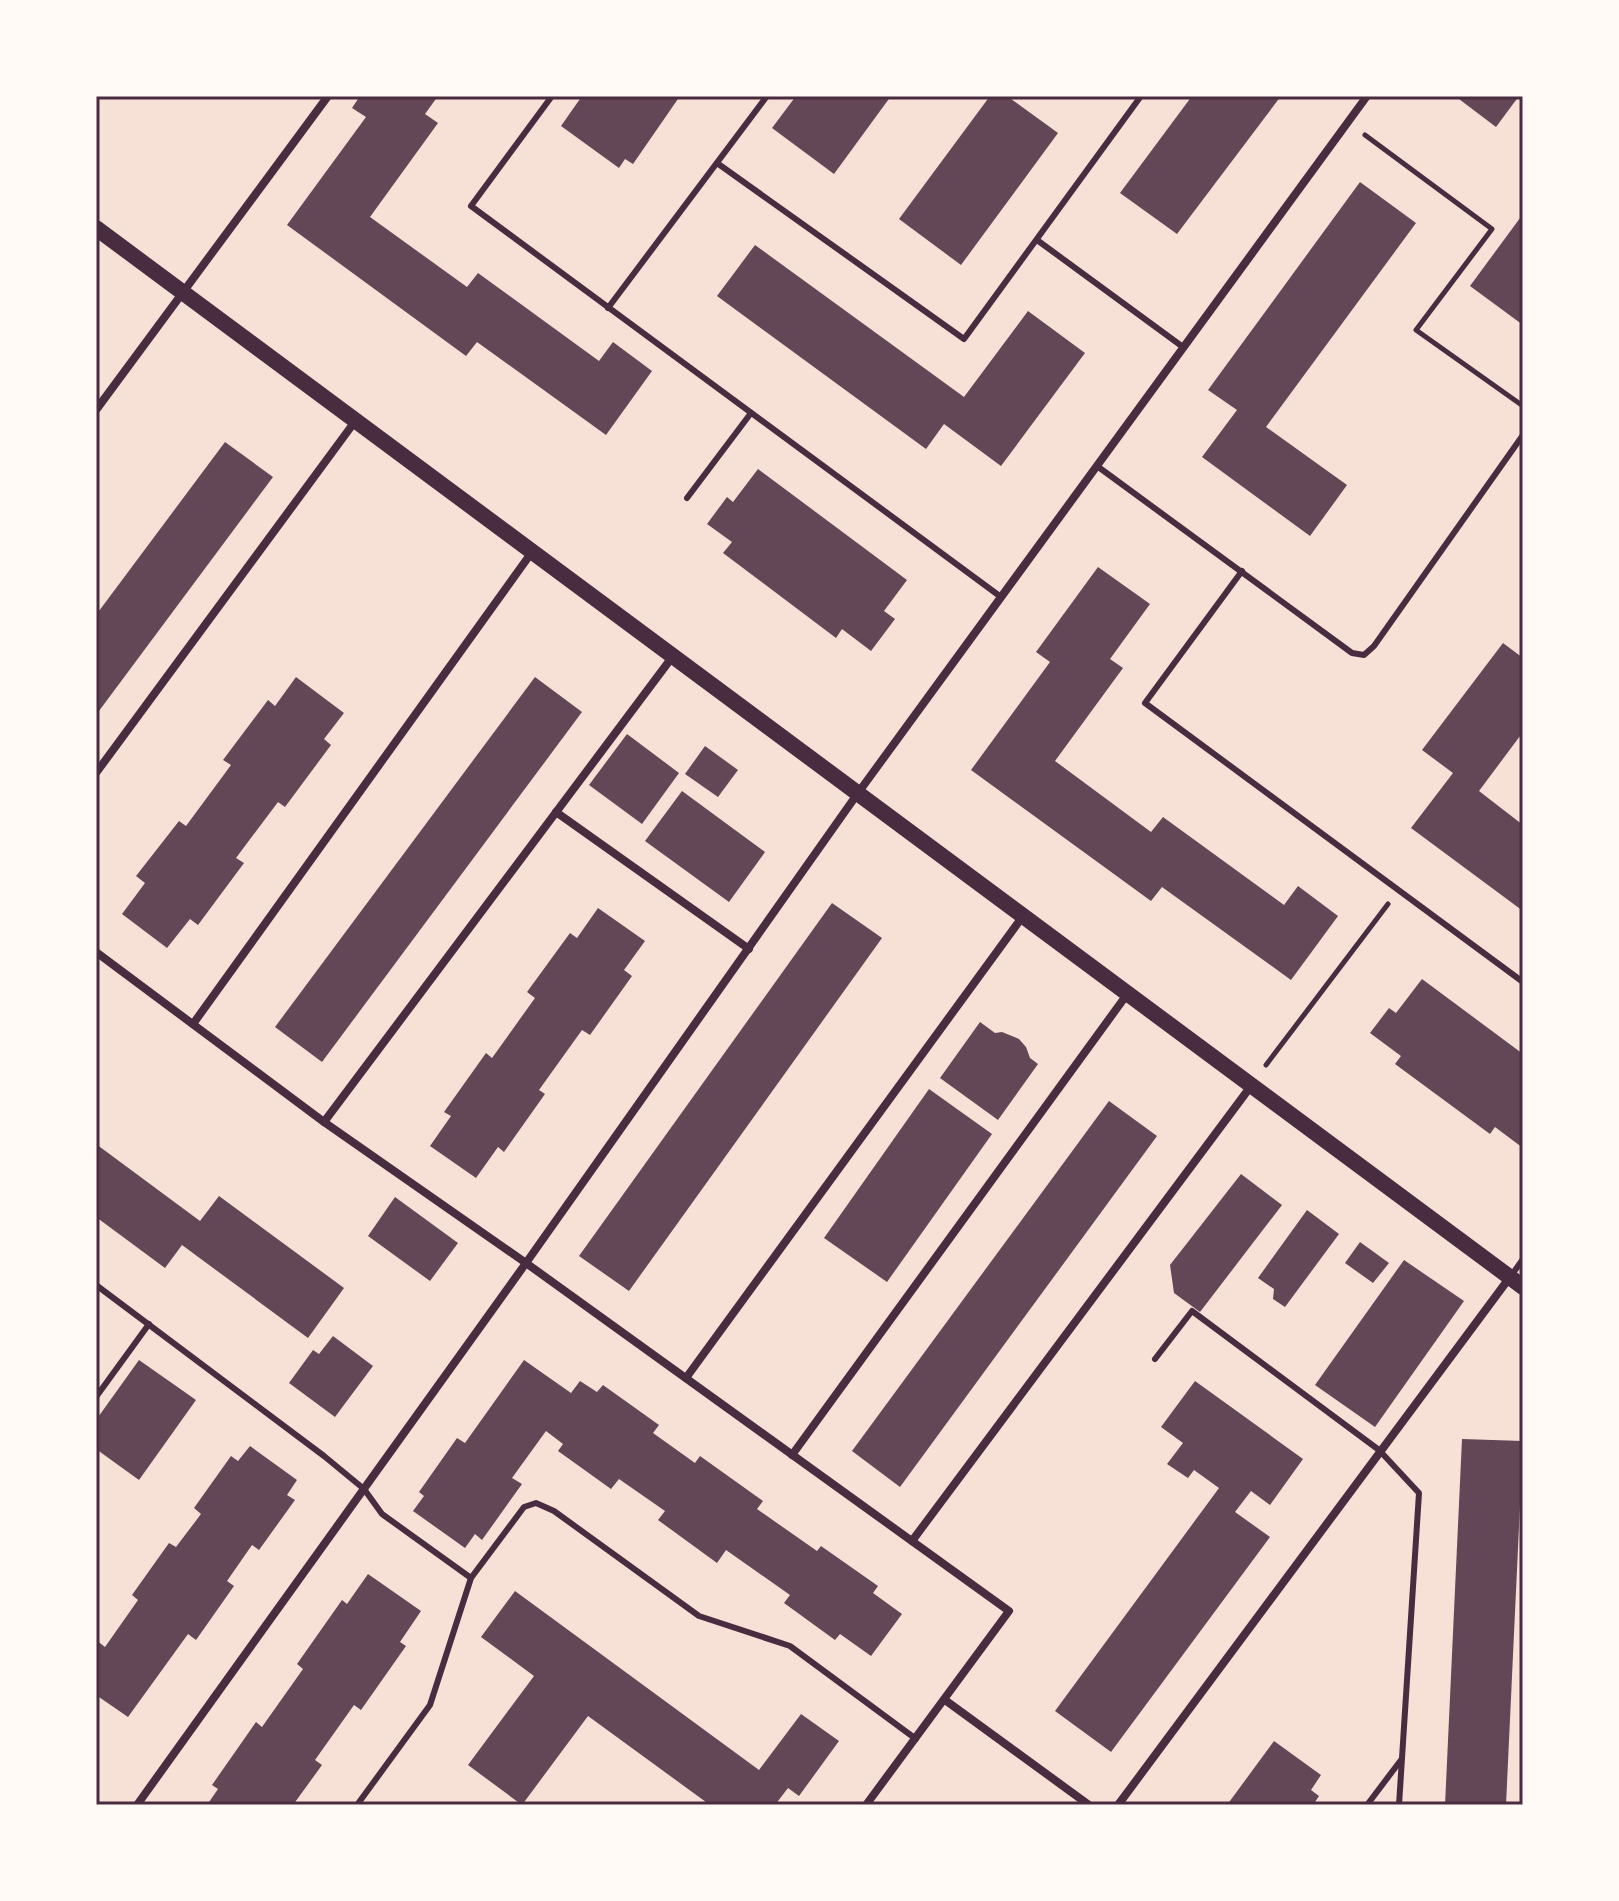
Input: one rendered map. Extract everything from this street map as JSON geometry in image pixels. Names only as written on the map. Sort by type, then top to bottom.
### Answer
[{"type":"main road","points":[[96,228],[1516,1282]]},
{"type":"street","points":[[96,410],[328,96]]},
{"type":"street","points":[[137,1805],[858,793],[1367,96]]},
{"type":"street","points":[[96,773],[356,420]]},
{"type":"street","points":[[193,1024],[532,551]]},
{"type":"street","points":[[324,1122],[673,656]]},
{"type":"street","points":[[556,812],[749,949]]},
{"type":"street","points":[[686,1378],[1023,915]]},
{"type":"street","points":[[96,952],[324,1122],[526,1263],[1009,1611],[866,1805]]},
{"type":"street","points":[[792,1455],[1128,993]]},
{"type":"street","points":[[912,1541],[1251,1085]]},
{"type":"street","points":[[1118,1805],[1379,1450],[1516,1282]]},
{"type":"street","points":[[945,1700],[1089,1805]]},
{"type":"lane","points":[[552,96],[471,206],[1001,597]]},
{"type":"lane","points":[[608,308],[767,96]]},
{"type":"lane","points":[[717,163],[964,339],[1141,96]]},
{"type":"lane","points":[[1037,240],[1183,347]]},
{"type":"lane","points":[[687,498],[751,413]]},
{"type":"lane","points":[[1097,466],[1352,653],[1364,655],[1374,646],[1523,435]]},
{"type":"lane","points":[[1242,571],[1145,703],[1523,982]]},
{"type":"lane","points":[[1516,1282],[1523,1259]]},
{"type":"lane","points":[[96,1285],[324,1456],[364,1489],[382,1514],[471,1578]]},
{"type":"lane","points":[[1155,1359],[1192,1311],[1379,1450],[1419,1493],[1399,1805]]},
{"type":"lane","points":[[96,1397],[149,1324]]},
{"type":"lane","points":[[357,1805],[430,1705],[471,1578],[524,1507],[536,1503],[554,1511],[699,1616],[790,1646],[916,1739]]},
{"type":"lane","points":[[1367,1805],[1401,1760]]},
{"type":"path","points":[[1348,123],[1492,229],[1416,330],[1523,406]]},
{"type":"path","points":[[1251,1085],[1399,889]]},
{"type":"building","points":[[360,96],[438,96],[425,114],[438,123],[370,217],[467,287],[478,273],[599,361],[613,342],[652,371],[606,435],[477,342],[466,356],[287,225],[366,117],[352,108]]},
{"type":"building","points":[[582,96],[680,96],[633,164],[625,159],[619,168],[561,126]]},
{"type":"building","points":[[796,96],[891,96],[834,174],[772,128]]},
{"type":"building","points":[[990,96],[1007,96],[1058,133],[961,265],[899,219]]},
{"type":"building","points":[[1192,96],[1281,96],[1177,234],[1120,193]]},
{"type":"building","points":[[1455,96],[1519,96],[1496,127]]},
{"type":"building","points":[[1360,182],[1416,223],[1266,427],[1347,485],[1310,536],[1202,457],[1237,410],[1208,390]]},
{"type":"building","points":[[1523,214],[1523,325],[1470,286]]},
{"type":"building","points":[[755,245],[964,397],[1028,311],[1085,353],[1001,466],[944,424],[926,449],[717,296]]},
{"type":"building","points":[[225,442],[273,477],[96,715],[96,615]]},
{"type":"building","points":[[758,469],[907,580],[884,611],[895,619],[871,651],[842,629],[836,638],[723,553],[732,542],[707,524],[727,497],[733,502]]},
{"type":"building","points":[[1098,567],[1150,604],[1110,659],[1123,668],[1055,761],[1151,832],[1163,817],[1284,905],[1298,886],[1338,916],[1291,980],[1162,887],[1151,901],[971,770],[1050,662],[1036,652]]},
{"type":"building","points":[[1503,643],[1523,658],[1523,732],[1479,791],[1523,825],[1523,911],[1411,828],[1453,773],[1422,750]]},
{"type":"building","points":[[296,677],[344,713],[324,739],[331,745],[285,807],[278,802],[236,858],[244,863],[198,925],[190,919],[167,948],[122,914],[145,883],[136,876],[179,821],[186,826],[231,765],[223,760],[268,700],[275,706]]},
{"type":"building","points":[[535,677],[582,712],[322,1062],[275,1027]]},
{"type":"building","points":[[627,734],[679,773],[642,824],[589,785]]},
{"type":"building","points":[[705,746],[738,770],[718,797],[685,774]]},
{"type":"building","points":[[682,791],[765,852],[729,902],[645,841]]},
{"type":"building","points":[[832,903],[882,938],[629,1291],[579,1256]]},
{"type":"building","points":[[598,908],[645,941],[624,970],[632,976],[590,1035],[582,1030],[539,1090],[545,1094],[504,1152],[498,1147],[476,1178],[430,1146],[451,1116],[444,1112],[486,1053],[492,1058],[535,998],[527,992],[570,933],[577,938]]},
{"type":"building","points":[[1422,979],[1523,1054],[1523,1148],[1495,1127],[1490,1134],[1395,1064],[1401,1056],[1370,1033],[1389,1008],[1396,1013]]},
{"type":"building","points":[[980,1022],[995,1033],[1002,1032],[1019,1039],[1030,1058],[1038,1064],[998,1120],[940,1078]]},
{"type":"building","points":[[929,1089],[992,1134],[887,1282],[824,1238]]},
{"type":"building","points":[[1109,1101],[1157,1136],[900,1487],[852,1451]]},
{"type":"building","points":[[96,1144],[200,1221],[219,1196],[344,1288],[308,1338],[182,1245],[165,1268],[96,1217]]},
{"type":"building","points":[[1241,1174],[1282,1205],[1200,1312],[1174,1293],[1170,1265]]},
{"type":"building","points":[[395,1197],[458,1243],[430,1281],[368,1236]]},
{"type":"building","points":[[1307,1210],[1339,1234],[1285,1307],[1273,1299],[1274,1289],[1258,1278]]},
{"type":"building","points":[[1360,1242],[1389,1263],[1373,1283],[1345,1263]]},
{"type":"building","points":[[1404,1260],[1464,1301],[1375,1427],[1315,1385]]},
{"type":"building","points":[[333,1336],[373,1366],[335,1417],[289,1383],[313,1350],[319,1354]]},
{"type":"building","points":[[139,1360],[196,1400],[139,1480],[96,1449],[96,1420]]},
{"type":"building","points":[[524,1360],[571,1393],[580,1381],[597,1392],[603,1385],[659,1425],[653,1433],[695,1463],[700,1456],[763,1501],[757,1509],[817,1551],[821,1546],[878,1586],[873,1593],[902,1614],[871,1656],[840,1634],[835,1640],[784,1603],[790,1595],[726,1550],[717,1563],[658,1520],[665,1511],[619,1479],[611,1489],[558,1451],[563,1444],[546,1431],[512,1478],[522,1484],[482,1540],[475,1534],[465,1548],[413,1511],[424,1496],[419,1492],[457,1438],[465,1443]]},
{"type":"building","points":[[1195,1381],[1303,1459],[1270,1505],[1251,1491],[1235,1512],[1270,1537],[1111,1752],[1055,1711],[1219,1488],[1194,1470],[1188,1478],[1167,1464],[1183,1443],[1161,1427]]},
{"type":"building","points":[[1462,1439],[1523,1441],[1506,1805],[1445,1805]]},
{"type":"building","points":[[250,1446],[297,1480],[287,1495],[295,1500],[259,1550],[252,1545],[227,1581],[234,1586],[196,1640],[188,1634],[128,1717],[96,1695],[96,1640],[105,1647],[138,1600],[132,1595],[169,1543],[176,1547],[201,1514],[194,1508],[231,1456],[238,1461]]},
{"type":"building","points":[[368,1574],[421,1611],[400,1642],[406,1646],[361,1710],[354,1705],[315,1760],[322,1765],[293,1805],[207,1805],[218,1789],[212,1785],[256,1722],[262,1727],[303,1669],[297,1664],[342,1600],[347,1604]]},
{"type":"building","points":[[515,1591],[759,1770],[801,1714],[839,1741],[799,1796],[788,1788],[775,1805],[710,1805],[588,1716],[522,1805],[468,1765],[534,1676],[481,1637]]},
{"type":"building","points":[[1274,1741],[1321,1775],[1311,1790],[1319,1796],[1313,1805],[1227,1805]]}]
